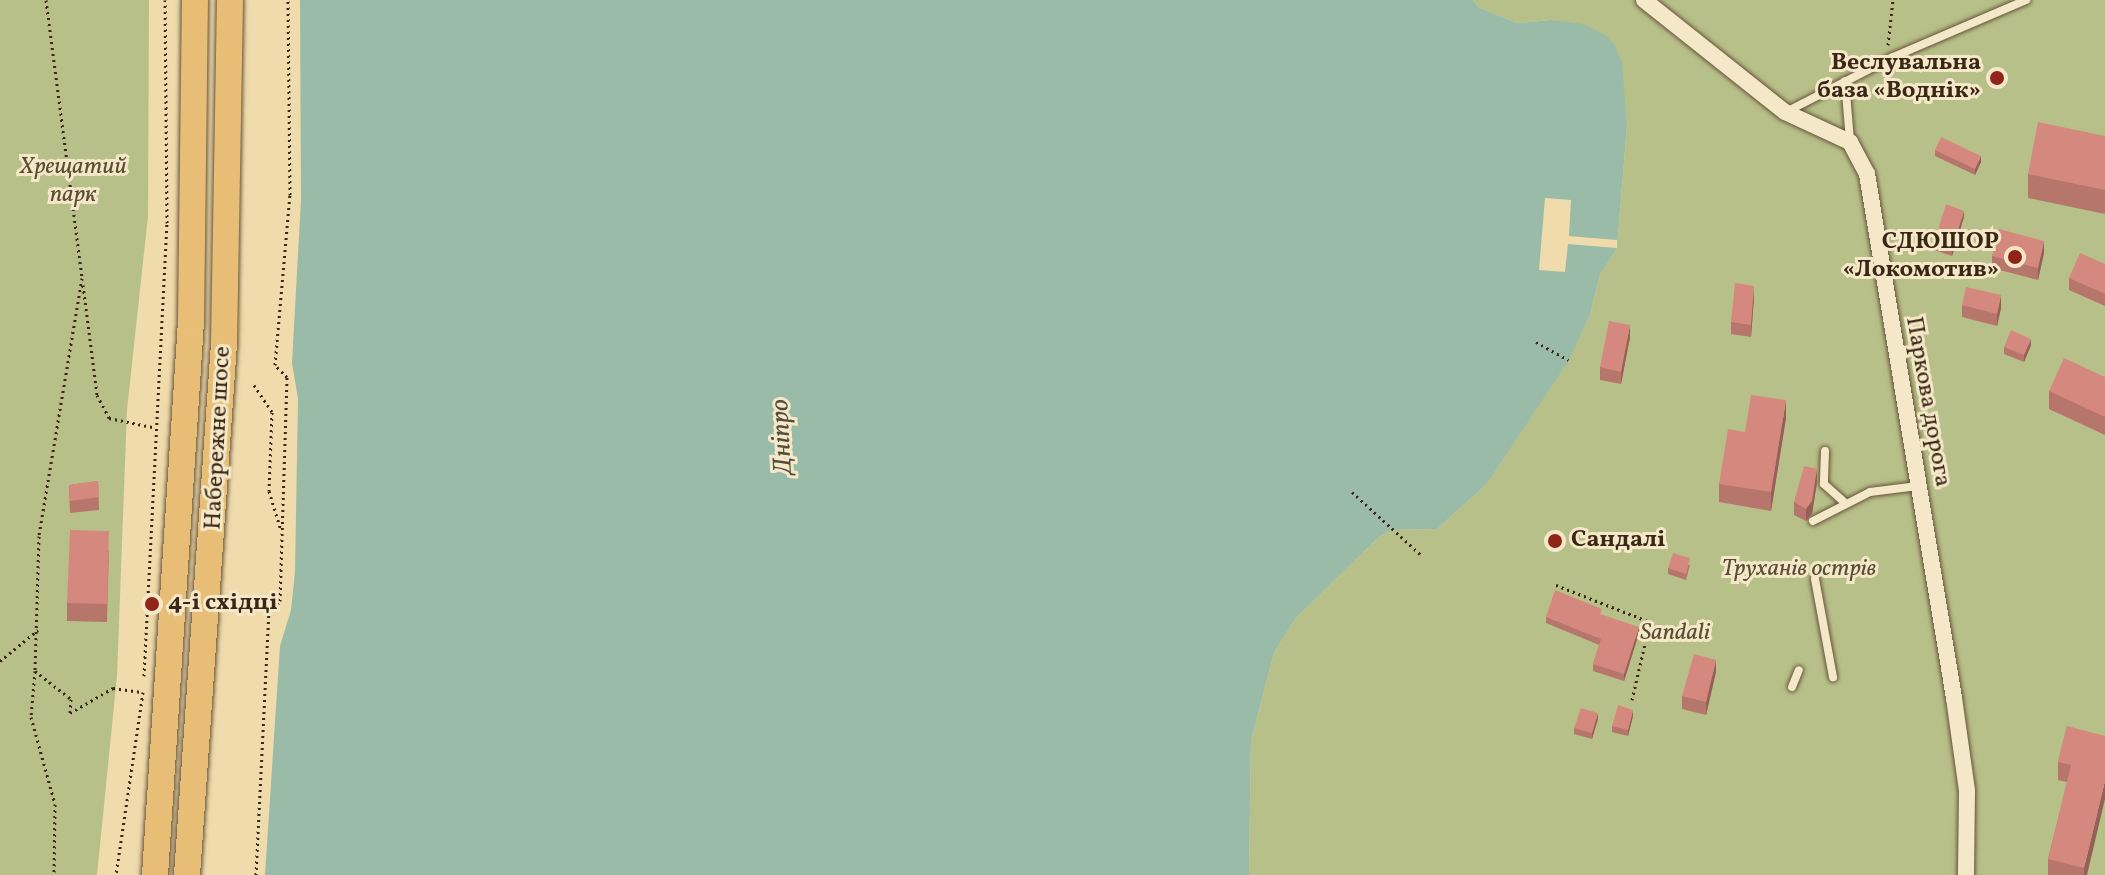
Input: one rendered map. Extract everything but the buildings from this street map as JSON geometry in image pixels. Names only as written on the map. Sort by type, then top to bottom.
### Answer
[{"type":"main road","name":"Набережне шосе","points":[[155,875],[191,322],[195,0]]},
{"type":"main road","name":"Набережне шосе","points":[[187,875],[224,343],[230,0]]},
{"type":"street","points":[[1644,0],[1785,112],[1850,142]]},
{"type":"street","name":"Паркова дорога","points":[[1850,142],[1867,174],[1967,791],[1966,875]]},
{"type":"lane","points":[[1785,112],[1886,61],[2026,0]]},
{"type":"lane","points":[[1845,81],[1850,142]]},
{"type":"lane","points":[[1825,451],[1824,484],[1844,502]]},
{"type":"lane","points":[[1813,521],[1844,502],[1870,492],[1918,486]]},
{"type":"lane","points":[[1815,579],[1833,677]]},
{"type":"lane","points":[[1792,687],[1799,670]]},
{"type":"path","points":[[46,0],[97,395],[109,418],[153,427]]},
{"type":"path","points":[[116,875],[143,692],[153,427],[167,223],[165,0]]},
{"type":"path","points":[[256,875],[269,613],[280,601],[287,377],[275,365],[290,195],[288,0]]},
{"type":"path","points":[[1886,61],[1893,0]]},
{"type":"path","points":[[54,875],[55,804],[31,717],[38,630],[41,520],[82,278]]},
{"type":"path","points":[[1536,342],[1568,360]]},
{"type":"path","points":[[254,385],[272,412],[269,491],[281,531]]},
{"type":"path","points":[[1352,492],[1421,555]]},
{"type":"path","points":[[1556,585],[1650,622],[1632,700]]},
{"type":"path","points":[[0,661],[38,630]]},
{"type":"path","points":[[35,671],[71,699],[70,713],[113,688],[143,692]]},
{"type":"green space","name":"Хрещатий парк","points":[[0,0],[149,0],[148,216],[127,410],[117,676],[97,875],[0,875]]},
{"type":"green space","name":"Труханів острів","points":[[1473,0],[2105,0],[2105,875],[1249,875],[1251,741],[1274,653],[1295,619],[1379,537],[1391,530],[1437,529],[1487,484],[1568,360],[1590,315],[1600,275],[1617,248],[1627,126],[1551,20],[1517,23],[1478,7]]},
{"type":"water","name":"Дніпро","points":[[300,0],[1473,0],[1478,7],[1517,23],[1551,20],[1584,24],[1607,36],[1616,48],[1622,62],[1627,126],[1617,248],[1600,275],[1590,315],[1569,360],[1487,484],[1437,529],[1391,530],[1379,537],[1295,619],[1274,653],[1251,741],[1249,875],[265,875],[280,646],[291,610],[295,572],[298,399],[292,363],[301,200]]},
{"type":"pier","points":[[1545,198],[1571,200],[1569,236],[1617,240],[1617,248],[1568,244],[1565,272],[1539,270]]},
{"type":"place","name":"Веслувальна база «Воднік»","points":[[1997,78]]},
{"type":"place","name":"СДЮШОР «Локомотив»","points":[[2015,257]]},
{"type":"place","name":"Сандалі","points":[[1555,541]]},
{"type":"place","name":"4-і східці","points":[[152,604]]},
{"type":"park label","name":"Sandali","points":[[1675,634]]}]
